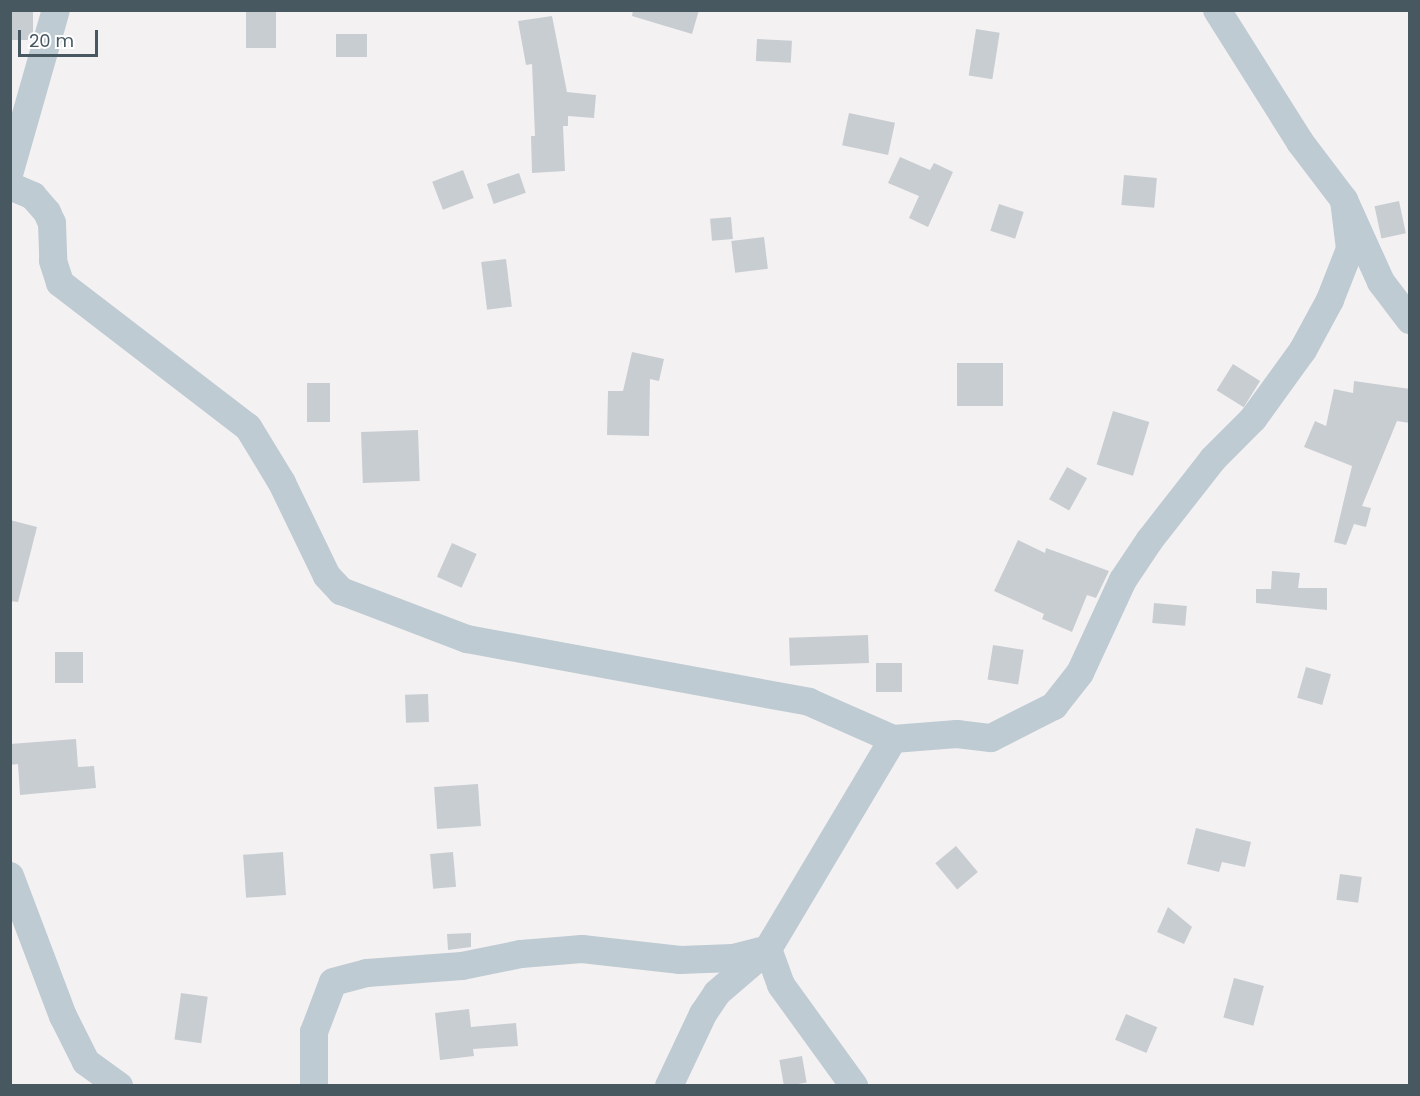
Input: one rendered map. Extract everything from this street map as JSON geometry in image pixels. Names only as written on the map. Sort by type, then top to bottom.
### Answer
[{"type":"street","points":[[10,171],[17,138],[56,10]]},
{"type":"street","points":[[1217,10],[1299,142],[1344,200],[1381,282],[1410,320]]},
{"type":"street","points":[[10,186],[33,196],[47,212],[52,223],[53,261],[60,283],[248,428],[282,483],[327,576],[341,591],[467,639],[809,702],[893,740],[957,734],[991,738],[1054,706],[1080,673],[1123,580],[1149,541],[1213,459],[1253,419],[1303,350],[1348,258],[1350,229],[1344,200]]},
{"type":"street","points":[[669,1086],[680,1055],[717,993],[768,949],[893,740]]},
{"type":"street","points":[[10,876],[63,1016],[86,1062],[119,1086]]},
{"type":"street","points":[[314,1086],[317,1022],[333,982],[347,975],[462,966],[521,954],[582,949],[681,960],[733,958],[768,949]]},
{"type":"street","points":[[768,949],[782,985],[854,1086]]},
{"type":"building","points":[[10,10],[33,10],[33,40],[10,40]]},
{"type":"building","points":[[246,10],[276,10],[276,48],[246,48]]},
{"type":"building","points":[[633,10],[699,10],[692,34],[632,16]]},
{"type":"building","points":[[552,16],[567,92],[596,95],[594,118],[568,116],[568,126],[563,126],[565,171],[532,173],[531,136],[535,136],[532,64],[526,65],[518,21]]},
{"type":"building","points":[[976,29],[1000,33],[992,79],[969,75]]},
{"type":"building","points":[[336,34],[367,34],[367,57],[336,57]]},
{"type":"building","points":[[757,39],[792,41],[791,63],[756,61]]},
{"type":"building","points":[[849,113],[895,123],[888,155],[842,145]]},
{"type":"building","points":[[900,157],[930,170],[934,163],[953,172],[928,227],[909,218],[919,196],[888,183]]},
{"type":"building","points":[[463,170],[474,198],[443,210],[432,182]]},
{"type":"building","points":[[519,173],[526,193],[494,204],[487,184]]},
{"type":"building","points":[[1124,175],[1157,178],[1154,208],[1121,205]]},
{"type":"building","points":[[1399,201],[1406,233],[1381,238],[1375,206]]},
{"type":"building","points":[[999,204],[1024,212],[1015,239],[990,231]]},
{"type":"building","points":[[731,217],[733,239],[712,241],[710,219]]},
{"type":"building","points":[[764,237],[768,269],[735,273],[731,241]]},
{"type":"building","points":[[506,259],[512,307],[487,310],[481,262]]},
{"type":"building","points":[[632,352],[664,359],[659,381],[650,379],[649,436],[607,435],[608,391],[623,391]]},
{"type":"building","points":[[957,363],[1003,363],[1003,406],[957,406]]},
{"type":"building","points":[[1233,364],[1260,381],[1244,407],[1217,390]]},
{"type":"building","points":[[1354,381],[1410,389],[1410,423],[1397,421],[1362,506],[1371,508],[1366,527],[1354,524],[1346,545],[1334,542],[1352,466],[1304,447],[1315,421],[1326,426],[1334,389],[1353,393]]},
{"type":"building","points":[[307,383],[330,383],[330,422],[307,422]]},
{"type":"building","points":[[1113,411],[1149,422],[1133,476],[1097,465]]},
{"type":"building","points":[[418,430],[420,481],[363,483],[361,432]]},
{"type":"building","points":[[1067,467],[1087,478],[1069,511],[1049,499]]},
{"type":"building","points":[[10,520],[37,527],[18,602],[10,601]]},
{"type":"building","points":[[1018,540],[1045,553],[1046,548],[1109,571],[1096,598],[1087,595],[1072,632],[1042,619],[1044,614],[994,591]]},
{"type":"building","points":[[452,543],[477,554],[462,588],[437,577]]},
{"type":"building","points":[[1272,571],[1300,573],[1298,588],[1327,588],[1327,610],[1256,603],[1256,589],[1271,589]]},
{"type":"building","points":[[1154,603],[1187,606],[1185,626],[1152,623]]},
{"type":"building","points":[[868,635],[869,663],[790,666],[789,638]]},
{"type":"building","points":[[993,645],[1024,650],[1018,684],[988,680]]},
{"type":"building","points":[[55,652],[83,652],[83,683],[55,683]]},
{"type":"building","points":[[876,663],[902,663],[902,692],[876,692]]},
{"type":"building","points":[[1306,667],[1331,674],[1322,705],[1297,698]]},
{"type":"building","points":[[428,694],[429,722],[406,723],[405,695]]},
{"type":"building","points":[[76,739],[78,767],[94,766],[96,788],[20,795],[18,764],[10,765],[10,744]]},
{"type":"building","points":[[478,784],[481,826],[437,829],[434,787]]},
{"type":"building","points":[[1196,828],[1251,842],[1245,867],[1222,862],[1219,872],[1187,864]]},
{"type":"building","points":[[956,846],[978,872],[957,889],[935,863]]},
{"type":"building","points":[[283,852],[286,895],[246,898],[243,855]]},
{"type":"building","points":[[453,852],[456,887],[433,889],[430,854]]},
{"type":"building","points":[[1340,874],[1362,877],[1358,903],[1336,900]]},
{"type":"building","points":[[1168,907],[1192,927],[1184,944],[1157,932]]},
{"type":"building","points":[[471,933],[471,947],[448,950],[447,934]]},
{"type":"building","points":[[1234,978],[1264,986],[1253,1026],[1223,1018]]},
{"type":"building","points":[[181,993],[208,997],[201,1043],[174,1040]]},
{"type":"building","points":[[469,1009],[471,1027],[516,1023],[518,1046],[473,1049],[474,1056],[440,1060],[435,1013]]},
{"type":"building","points":[[1126,1014],[1157,1027],[1146,1053],[1115,1040]]},
{"type":"building","points":[[802,1056],[807,1083],[784,1086],[779,1060]]}]
